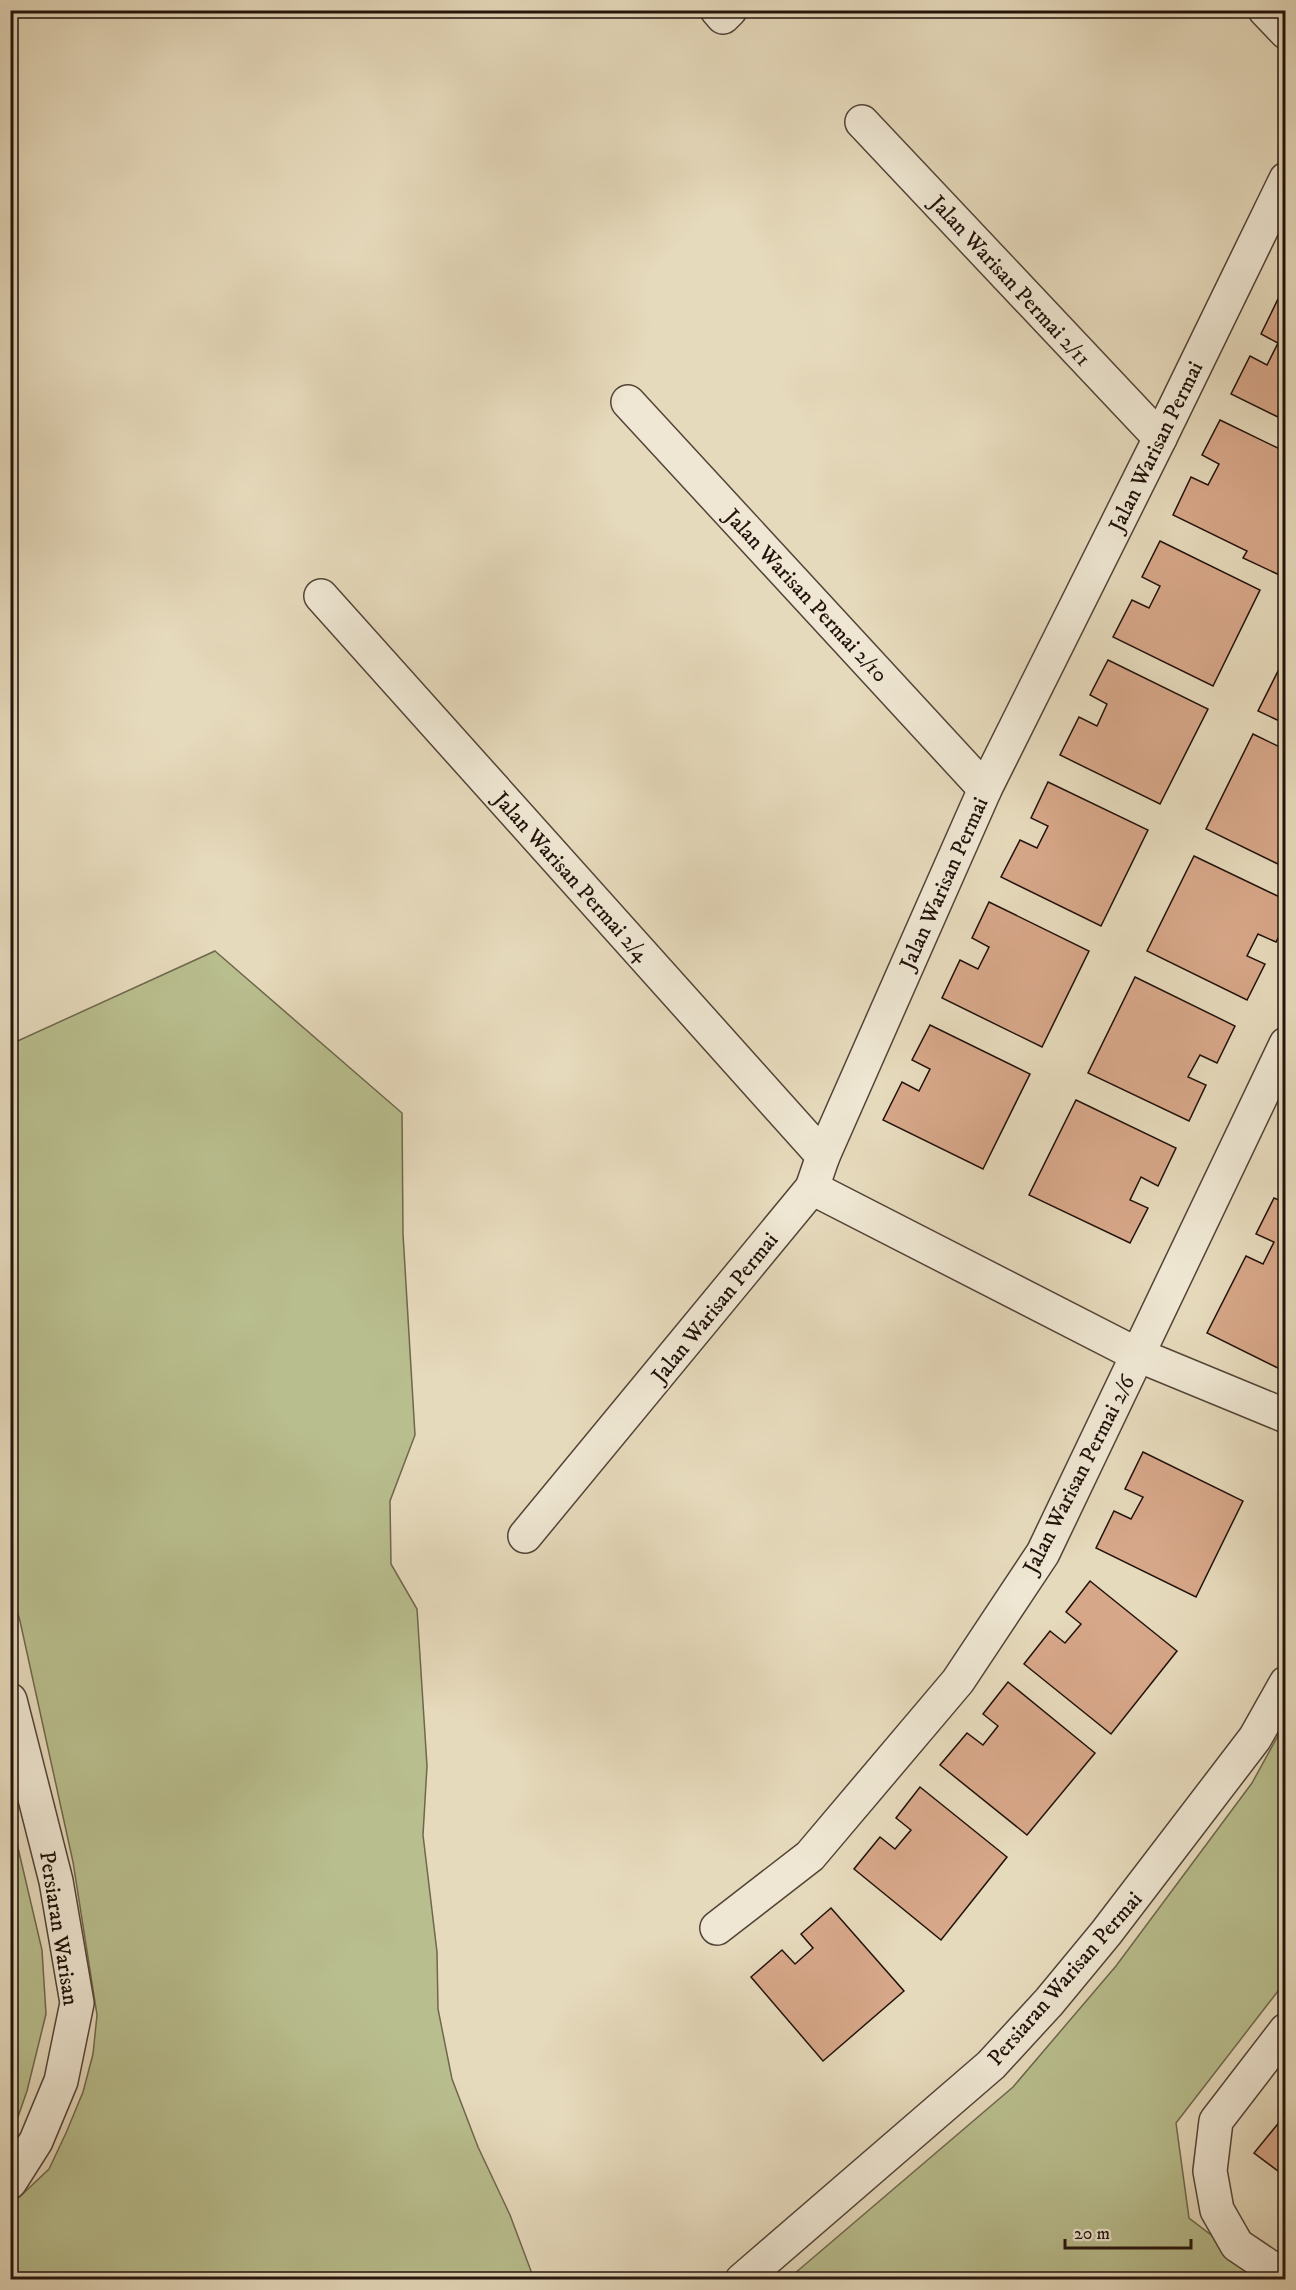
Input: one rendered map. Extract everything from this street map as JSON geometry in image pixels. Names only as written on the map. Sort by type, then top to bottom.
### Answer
[{"type":"street","points":[[717,10],[723,17],[730,10]]},
{"type":"street","points":[[1265,10],[1286,32]]},
{"type":"street","name":"Jalan Warisan Permai 2/11","points":[[862,122],[1160,438]]},
{"type":"street","name":"Jalan Warisan Permai","points":[[525,1536],[812,1188],[823,1156],[985,789],[1286,179]]},
{"type":"street","name":"Jalan Warisan Permai 2/10","points":[[628,402],[985,789]]},
{"type":"street","name":"Jalan Warisan Permai 2/4","points":[[321,596],[823,1156]]},
{"type":"street","name":"Jalan Warisan Permai 2/6","points":[[717,1928],[810,1856],[958,1681],[1042,1552],[1286,1044]]},
{"type":"street","points":[[812,1188],[1138,1355],[1286,1416]]},
{"type":"street","name":"Persiaran Warisan Permai","points":[[742,2280],[991,2065],[1042,2010],[1106,1933],[1255,1738],[1286,1683]]},
{"type":"street","name":"Persiaran Warisan","points":[[10,1700],[56,1881],[77,2003],[61,2081],[36,2141],[10,2182]]},
{"type":"street","points":[[1286,2030],[1216,2121],[1210,2171],[1217,2210],[1237,2245],[1286,2278]]},
{"type":"green space","points":[[215,951],[402,1113],[403,1234],[415,1435],[390,1501],[391,1564],[417,1609],[427,1766],[423,1835],[437,1952],[438,2009],[452,2079],[478,2147],[510,2215],[534,2279],[11,2279],[11,2205],[49,2169],[66,2133],[83,2092],[93,2054],[97,2015],[73,1862],[20,1621],[11,1591],[11,1044]]},
{"type":"green space","points":[[1285,1723],[1285,1982],[1176,2123],[1189,2218],[1269,2279],[787,2280],[1013,2087],[1116,1966],[1252,1783]]},
{"type":"green space","points":[[11,1818],[42,1950],[46,2014],[27,2091],[11,2137]]},
{"type":"building","points":[[1278,299],[1286,302],[1286,421],[1231,394],[1250,356],[1267,365],[1278,343],[1261,334]]},
{"type":"building","points":[[1220,420],[1286,452],[1286,578],[1243,558],[1247,551],[1173,515],[1191,477],[1208,485],[1219,464],[1202,455]]},
{"type":"building","points":[[1160,541],[1260,590],[1213,686],[1113,637],[1132,600],[1149,608],[1160,586],[1142,577]]},
{"type":"building","points":[[1286,655],[1286,724],[1258,711]]},
{"type":"building","points":[[1108,660],[1208,709],[1160,804],[1060,755],[1079,717],[1097,726],[1107,704],[1090,695]]},
{"type":"building","points":[[1253,734],[1286,750],[1286,868],[1206,829]]},
{"type":"building","points":[[1048,782],[1148,830],[1101,926],[1001,877],[1020,840],[1037,848],[1048,826],[1031,818]]},
{"type":"building","points":[[1194,856],[1286,900],[1286,922],[1276,942],[1258,934],[1247,956],[1265,964],[1247,1000],[1147,951]]},
{"type":"building","points":[[989,902],[1089,951],[1042,1047],[942,998],[960,960],[978,969],[989,947],[972,938]]},
{"type":"building","points":[[1135,977],[1235,1026],[1217,1063],[1200,1055],[1188,1077],[1206,1085],[1189,1121],[1088,1073]]},
{"type":"building","points":[[930,1025],[1030,1074],[983,1169],[883,1120],[902,1082],[919,1091],[930,1069],[912,1060]]},
{"type":"building","points":[[1076,1100],[1176,1148],[1158,1186],[1141,1177],[1130,1200],[1148,1208],[1130,1243],[1029,1195]]},
{"type":"building","points":[[1274,1198],[1286,1203],[1286,1372],[1207,1333],[1246,1256],[1263,1264],[1274,1242],[1256,1234]]},
{"type":"building","points":[[1143,1452],[1243,1501],[1196,1597],[1096,1548],[1114,1511],[1131,1519],[1143,1497],[1125,1489]]},
{"type":"building","points":[[1090,1581],[1177,1651],[1111,1734],[1024,1664],[1050,1631],[1065,1643],[1081,1624],[1066,1612]]},
{"type":"building","points":[[1008,1682],[1095,1753],[1027,1835],[940,1765],[967,1733],[983,1745],[998,1726],[983,1714]]},
{"type":"building","points":[[920,1787],[1007,1857],[941,1940],[854,1869],[880,1837],[895,1849],[911,1830],[896,1818]]},
{"type":"building","points":[[831,1908],[904,1991],[823,2061],[751,1977],[782,1950],[795,1964],[813,1948],[801,1934]]},
{"type":"building","points":[[1281,2120],[1286,2124],[1286,2177],[1254,2153]]}]
